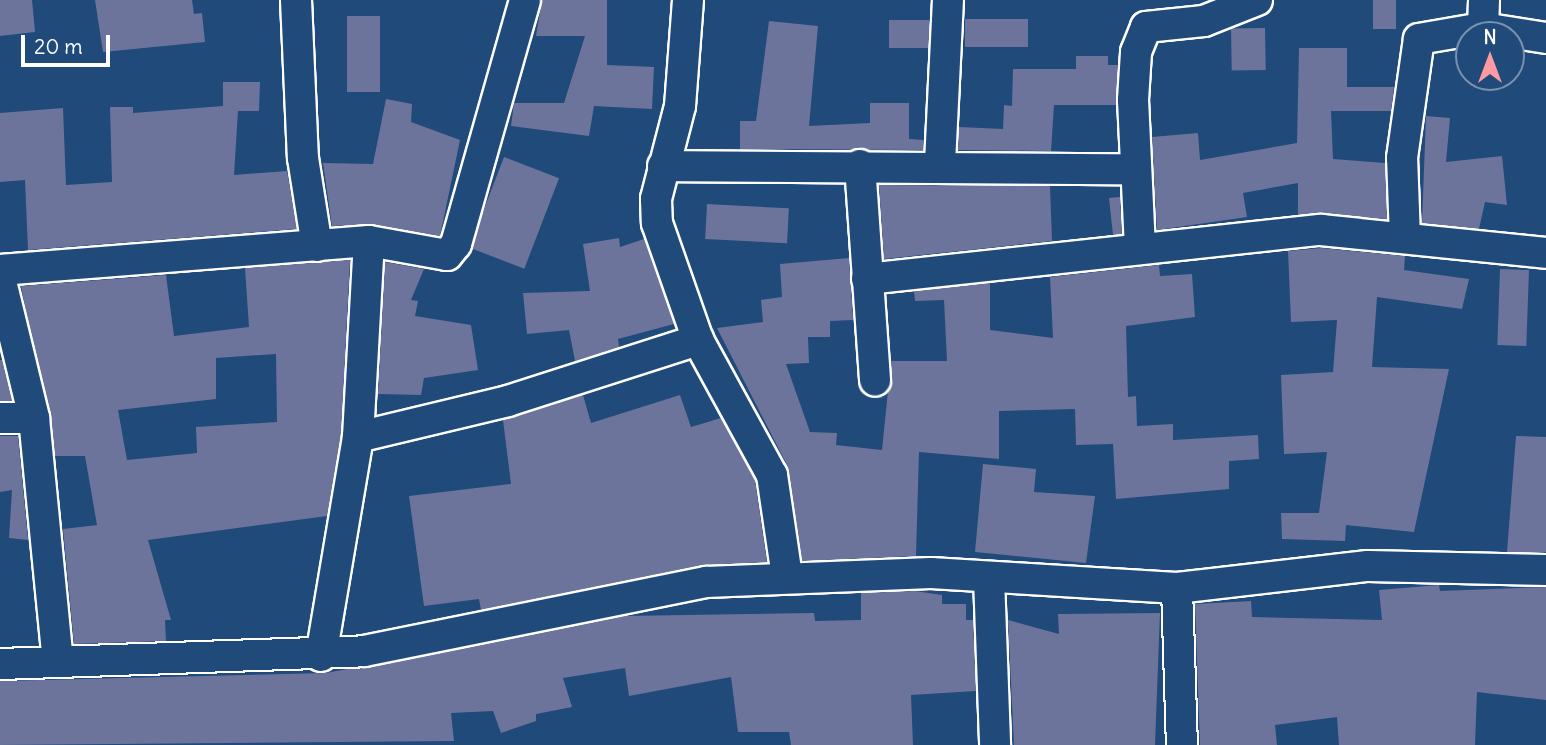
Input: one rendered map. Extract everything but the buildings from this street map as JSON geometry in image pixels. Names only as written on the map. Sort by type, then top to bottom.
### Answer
[{"type":"street","points":[[296,0],[303,158],[317,246]]},
{"type":"street","points":[[0,271],[369,241],[447,255],[456,244],[525,0]]},
{"type":"street","points":[[688,0],[680,106],[663,166],[657,223],[698,340],[772,474],[787,578]]},
{"type":"street","points":[[940,163],[948,0]]},
{"type":"street","points":[[1140,248],[1134,169],[1134,70],[1146,27],[1204,21],[1257,0]]},
{"type":"street","points":[[1405,238],[1402,158],[1419,39],[1484,14],[1546,38]]},
{"type":"street","points":[[663,166],[940,163],[1134,169]]},
{"type":"street","points":[[860,165],[875,380]]},
{"type":"street","points":[[867,279],[1321,230],[1546,253]]},
{"type":"street","points":[[321,656],[358,437],[369,241]]},
{"type":"street","points":[[0,277],[34,418],[58,661]]},
{"type":"street","points":[[358,437],[508,401],[698,340]]},
{"type":"street","points":[[0,418],[34,418]]},
{"type":"street","points":[[0,664],[321,656],[635,591],[787,578],[931,573],[1177,588],[1368,566],[1546,569]]},
{"type":"street","points":[[989,578],[995,745]]},
{"type":"street","points":[[1177,588],[1182,745]]}]
